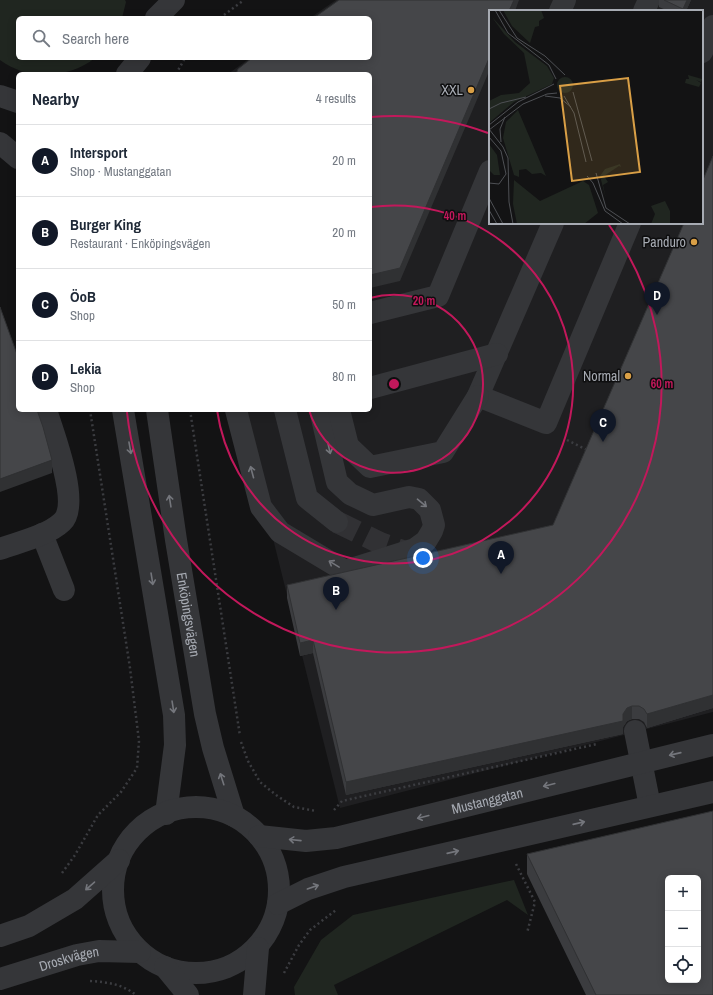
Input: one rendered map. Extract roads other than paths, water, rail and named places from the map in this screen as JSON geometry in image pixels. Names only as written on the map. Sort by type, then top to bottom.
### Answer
[{"type":"street","points":[[156,16],[157,0]]},
{"type":"street","points":[[158,16],[174,0]]},
{"type":"street","points":[[560,10],[564,0]]},
{"type":"street","points":[[644,10],[649,0]]},
{"type":"street","points":[[703,50],[713,26]]},
{"type":"street","points":[[129,72],[138,60]]},
{"type":"street","points":[[0,96],[16,101]]},
{"type":"street","points":[[0,142],[16,156]]},
{"type":"street","points":[[372,312],[438,296],[489,173]]},
{"type":"street","points":[[340,412],[348,446],[370,467],[443,452],[478,396],[553,224]]},
{"type":"street","points":[[478,396],[546,423],[630,224]]},
{"type":"street","points":[[372,387],[497,354]]},
{"type":"street","points":[[0,549],[42,534],[53,529],[64,521],[67,511],[68,486],[63,464],[47,412]]},
{"type":"street","points":[[123,412],[174,715],[175,745],[166,814]]},
{"type":"street","name":"Enköpingsvägen","points":[[157,412],[205,714],[213,748],[234,816]]},
{"type":"street","points":[[237,412],[261,507],[280,532],[345,571],[415,548],[426,541],[434,525],[430,510],[419,499],[409,497],[373,505],[350,494],[337,482],[320,412]]},
{"type":"street","points":[[286,412],[307,498],[337,522]]},
{"type":"street","points":[[42,534],[64,590]]},
{"type":"street","points":[[635,733],[650,806]]},
{"type":"street","name":"Mustanggatan","points":[[259,836],[306,841],[336,838],[713,745]]},
{"type":"street","points":[[278,904],[308,889],[344,877],[713,792]]},
{"type":"street","points":[[183,808],[200,808],[218,810],[234,816],[249,826],[259,836],[268,848],[274,861],[278,875],[279,890],[274,922],[258,948],[242,960],[228,967],[212,972],[197,973],[181,972],[166,967],[140,952],[128,937],[120,922],[115,906],[113,891],[119,860],[126,847],[137,833],[150,822],[166,814],[183,808]]},
{"type":"street","points":[[0,936],[30,926],[75,899],[119,860]]},
{"type":"street","points":[[254,995],[258,948]]},
{"type":"street","name":"Droskvägen","points":[[0,979],[77,955],[99,951],[140,952]]},
{"type":"street","points":[[166,967],[188,995]]},
{"type":"tunnel","points":[[337,522],[380,543],[417,556]]},
{"type":"place","name":"XXL","points":[[471,90]]},
{"type":"place","name":"Panduro","points":[[694,242]]},
{"type":"place","name":"Lekia","points":[[657,315]]},
{"type":"place","name":"Normal","points":[[628,376]]},
{"type":"place","name":"ÖoB","points":[[603,442]]},
{"type":"place","name":"Intersport","points":[[501,574]]},
{"type":"place","name":"Burger King","points":[[336,610]]}]
